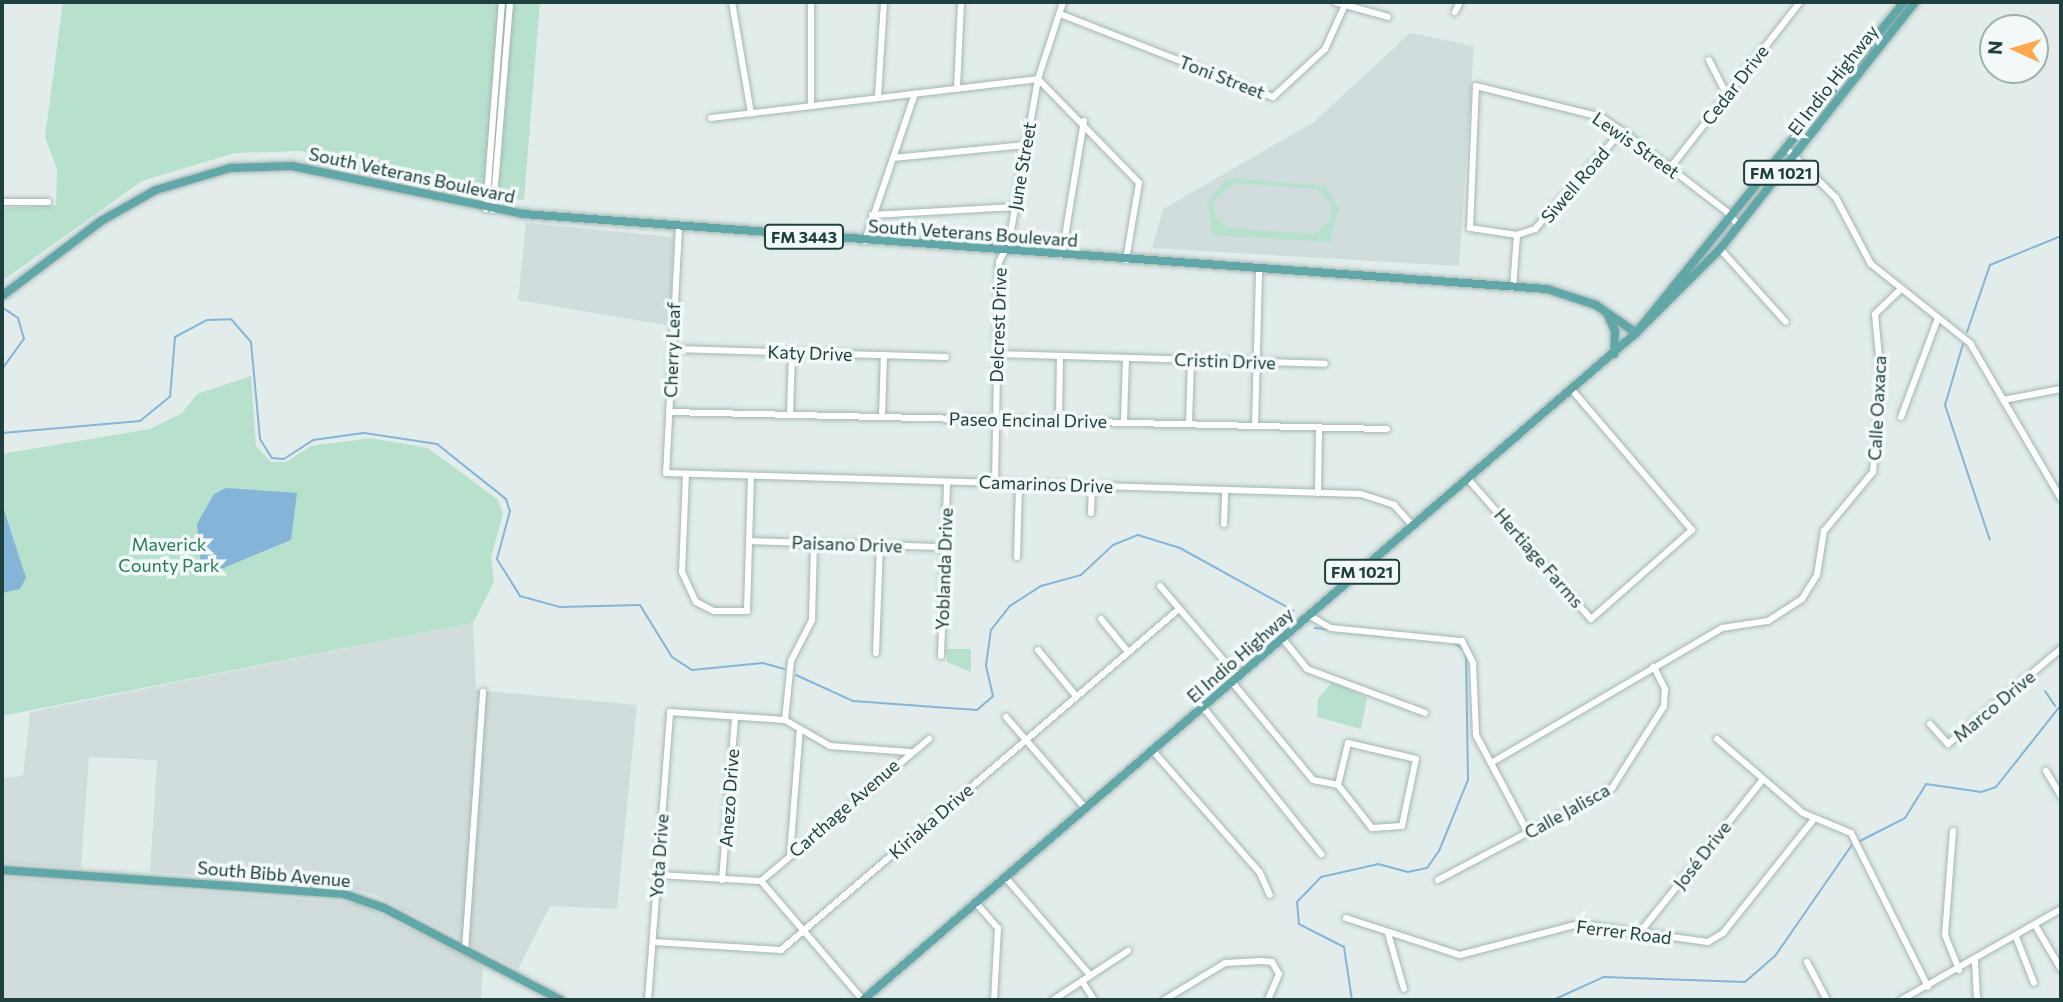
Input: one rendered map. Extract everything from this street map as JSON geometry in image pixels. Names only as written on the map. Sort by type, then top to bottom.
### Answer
[{"type":"main road","name":"El Indio Highway","points":[[1636,333],[1736,223],[1904,2]]},
{"type":"main road","name":"El Indio Highway","points":[[1791,152],[1914,2]]},
{"type":"main road","name":"South Veterans Boulevard","points":[[2,296],[122,206],[179,180],[230,169],[313,170],[490,210],[1003,252],[1562,292],[1605,310],[1636,333]]},
{"type":"main road","name":"El Indio Highway","points":[[863,1000],[1614,354],[1720,249],[1736,223]]},
{"type":"main road","points":[[1605,310],[1615,331],[1614,354]]},
{"type":"main road","name":"South Bibb Avenue","points":[[2,870],[344,894],[465,950],[561,1000]]},
{"type":"street","points":[[502,2],[504,31]]},
{"type":"street","points":[[490,210],[490,144],[510,2]]},
{"type":"street","points":[[732,2],[751,113]]},
{"type":"street","points":[[811,2],[811,106]]},
{"type":"street","points":[[878,97],[884,2]]},
{"type":"street","points":[[957,88],[961,2]]},
{"type":"street","name":"June Street","points":[[1003,252],[1015,207],[1038,79],[1063,2]]},
{"type":"street","points":[[1335,2],[1388,17]]},
{"type":"street","points":[[1455,12],[1460,2]]},
{"type":"street","name":"Cedar Drive","points":[[1670,168],[1800,2]]},
{"type":"street","name":"Toni Street","points":[[1060,14],[1273,97],[1325,49],[1345,5]]},
{"type":"street","points":[[1709,60],[1727,95]]},
{"type":"street","points":[[711,118],[1038,79],[1084,121],[1139,183],[1126,260]]},
{"type":"street","points":[[490,210],[499,144],[499,84]]},
{"type":"street","name":"Lewis Street","points":[[1517,235],[1482,233],[1470,228],[1476,86],[1586,110],[1622,131],[1736,223]]},
{"type":"street","points":[[865,241],[915,93]]},
{"type":"street","points":[[1062,255],[1084,121]]},
{"type":"street","name":"Siwell Road","points":[[1517,235],[1554,213],[1622,131]]},
{"type":"street","points":[[490,144],[499,144]]},
{"type":"street","points":[[893,158],[1026,145]]},
{"type":"street","points":[[1791,152],[1836,198],[1868,261],[1970,343],[2059,490],[2061,499]]},
{"type":"street","points":[[2,202],[48,201]]},
{"type":"street","points":[[872,215],[1015,207]]},
{"type":"street","name":"Cherry Leaf","points":[[666,473],[679,226]]},
{"type":"street","points":[[1513,288],[1517,235]]},
{"type":"street","points":[[1720,249],[1786,322]]},
{"type":"street","name":"Delcrest Drive","points":[[995,483],[997,354],[1003,252]]},
{"type":"street","points":[[1255,425],[1259,271]]},
{"type":"street","name":"Calle Oaxaca","points":[[1491,763],[1732,623],[1768,621],[1808,592],[1824,531],[1873,472],[1881,379],[1875,314],[1901,289]]},
{"type":"street","points":[[1901,417],[1938,318]]},
{"type":"street","name":"Katy Drive","points":[[674,349],[946,357]]},
{"type":"street","points":[[790,415],[792,352]]},
{"type":"street","name":"Cristin Drive","points":[[997,354],[1325,364]]},
{"type":"street","points":[[882,417],[884,355]]},
{"type":"street","points":[[1059,419],[1060,356]]},
{"type":"street","points":[[1124,421],[1126,358]]},
{"type":"street","points":[[1189,423],[1191,360]]},
{"type":"street","points":[[2003,400],[2061,389]]},
{"type":"street","name":"Hertiage Farms","points":[[1468,480],[1591,619],[1692,530],[1572,390]]},
{"type":"street","name":"Paseo Encinal Drive","points":[[669,412],[1059,419],[1387,429]]},
{"type":"street","points":[[1318,493],[1319,427]]},
{"type":"street","name":"Camarinos Drive","points":[[666,473],[1378,496],[1413,526]]},
{"type":"street","points":[[686,474],[680,552],[685,583],[703,608],[747,611],[751,476]]},
{"type":"street","name":"Yoblanda Drive","points":[[942,656],[947,482]]},
{"type":"street","points":[[1017,557],[1018,484]]},
{"type":"street","points":[[1091,513],[1092,486]]},
{"type":"street","points":[[1224,523],[1225,491]]},
{"type":"street","name":"Paisano Drive","points":[[750,541],[944,547]]},
{"type":"street","points":[[785,720],[791,661],[812,620],[814,543]]},
{"type":"street","points":[[876,653],[880,545]]},
{"type":"street","points":[[1160,586],[1313,780],[1338,785],[1372,828],[1391,830],[1402,826],[1416,760],[1348,743],[1338,785]]},
{"type":"street","name":"Kiriaka Drive","points":[[653,942],[776,951],[804,931],[1179,609]]},
{"type":"street","points":[[1310,616],[1331,628],[1447,635],[1471,651],[1476,735],[1528,833]]},
{"type":"street","points":[[1101,619],[1128,652]]},
{"type":"street","points":[[1283,639],[1307,669],[1425,713]]},
{"type":"street","name":"Marco Drive","points":[[1930,723],[1948,744],[2061,649]]},
{"type":"street","points":[[1038,650],[1076,696]]},
{"type":"street","name":"Calle Jalisca","points":[[1438,880],[1618,782],[1664,706],[1665,690],[1654,667]]},
{"type":"street","points":[[465,950],[484,692]]},
{"type":"street","points":[[1203,707],[1321,854]]},
{"type":"street","name":"Yota Drive","points":[[648,1000],[670,712],[735,717]]},
{"type":"street","points":[[735,717],[785,720],[830,746],[910,752]]},
{"type":"street","name":"Anezo Drive","points":[[722,880],[735,717]]},
{"type":"street","points":[[1006,717],[1085,808]]},
{"type":"street","points":[[790,855],[800,729]]},
{"type":"street","name":"Carthage Avenue","points":[[761,881],[910,752],[929,739]]},
{"type":"street","points":[[1717,739],[1814,819],[1854,838],[1928,987]]},
{"type":"street","points":[[1153,751],[1260,873],[1270,895]]},
{"type":"street","points":[[2046,771],[2061,796]]},
{"type":"street","name":"José Drive","points":[[1641,931],[1763,779]]},
{"type":"street","name":"Ferrer Road","points":[[1346,918],[1460,955],[1578,924],[1716,939],[1814,819]]},
{"type":"street","points":[[1952,831],[1945,935],[1959,970]]},
{"type":"street","points":[[657,876],[761,881],[863,1000]]},
{"type":"street","points":[[1006,877],[1090,975]]},
{"type":"street","points":[[976,902],[998,928],[994,1000]]},
{"type":"street","points":[[1901,1000],[1975,961],[2061,909]]},
{"type":"street","points":[[2035,925],[2061,970]]},
{"type":"street","points":[[1388,933],[1404,989]]},
{"type":"street","points":[[2016,937],[2034,984]]},
{"type":"street","points":[[1053,1000],[1128,951]]},
{"type":"street","points":[[1975,961],[1977,1000]]},
{"type":"street","points":[[1164,1000],[1225,963],[1272,962],[1279,974],[1268,1000]]},
{"type":"street","points":[[1807,962],[1827,1000]]},
{"type":"street","points":[[1082,981],[1094,1000]]},
{"type":"shaded area","points":[[1410,33],[1474,46],[1459,266],[1152,248],[1163,209],[1314,122]]},
{"type":"shaded area","points":[[526,223],[673,237],[671,326],[518,300]]},
{"type":"shaded area","points":[[473,623],[476,690],[637,705],[617,909],[550,906],[518,969],[376,895],[331,883],[150,872],[157,760],[89,757],[81,868],[2,863],[2,778],[23,776],[30,712]]},
{"type":"shaded area","points":[[2,877],[357,903],[474,960],[483,968],[481,1000],[2,1000]]},
{"type":"green space","points":[[63,2],[540,2],[524,200],[446,190],[300,151],[235,153],[142,181],[2,281],[2,208],[56,205],[57,169],[45,137]]},
{"type":"green space","points":[[1228,178],[1326,186],[1339,209],[1330,242],[1212,235],[1207,201]],"holes":[[[1235,183],[1317,189],[1331,204],[1331,220],[1313,234],[1228,228],[1215,216],[1213,201]]]},
{"type":"green space","name":"Maverick County Park","points":[[251,376],[256,446],[271,462],[286,462],[311,446],[370,438],[428,448],[497,499],[503,514],[491,557],[494,582],[473,623],[2,716],[2,454],[150,429],[182,413],[197,394]]},
{"type":"green space","points":[[947,649],[971,649],[971,672],[947,662]]},
{"type":"green space","points":[[1332,682],[1367,697],[1361,729],[1317,717],[1318,699]]},
{"type":"water","points":[[226,488],[297,493],[291,540],[221,569],[201,567],[197,524],[214,494]]},
{"type":"water","points":[[2,504],[26,578],[20,589],[2,593]]},
{"type":"waterway","points":[[1967,332],[1990,265],[2061,236]]},
{"type":"waterway","points":[[2,369],[24,339],[18,318],[3,308]]},
{"type":"waterway","points":[[2,433],[140,421],[170,397],[175,337],[207,320],[231,319],[251,342],[260,439],[272,458],[284,459],[313,440],[364,433],[437,444],[506,499],[510,511],[497,559],[520,596],[560,607],[640,605],[672,657],[692,670],[763,663],[784,669]]},
{"type":"waterway","points":[[1963,344],[1945,405],[1990,540]]},
{"type":"waterway","points":[[796,675],[853,701],[977,710],[993,696],[986,665],[991,630],[1010,606],[1041,586],[1081,575],[1113,545],[1138,535],[1180,548],[1294,611]]},
{"type":"waterway","points":[[1315,628],[1383,636]]},
{"type":"waterway","points":[[1454,643],[1464,650]]},
{"type":"waterway","points":[[1352,1000],[1344,947],[1299,924],[1297,902],[1321,877],[1378,864],[1408,872],[1427,868],[1439,851],[1468,780],[1466,655]]},
{"type":"waterway","points":[[2045,691],[2055,706]]},
{"type":"waterway","points":[[1860,841],[1905,818],[1926,784],[1981,792],[1996,787],[2061,705]]},
{"type":"waterway","points":[[1553,1000],[1604,977],[1745,982],[1775,956],[1852,845]]},
{"type":"waterway","points":[[1455,1000],[1493,1000]]}]
